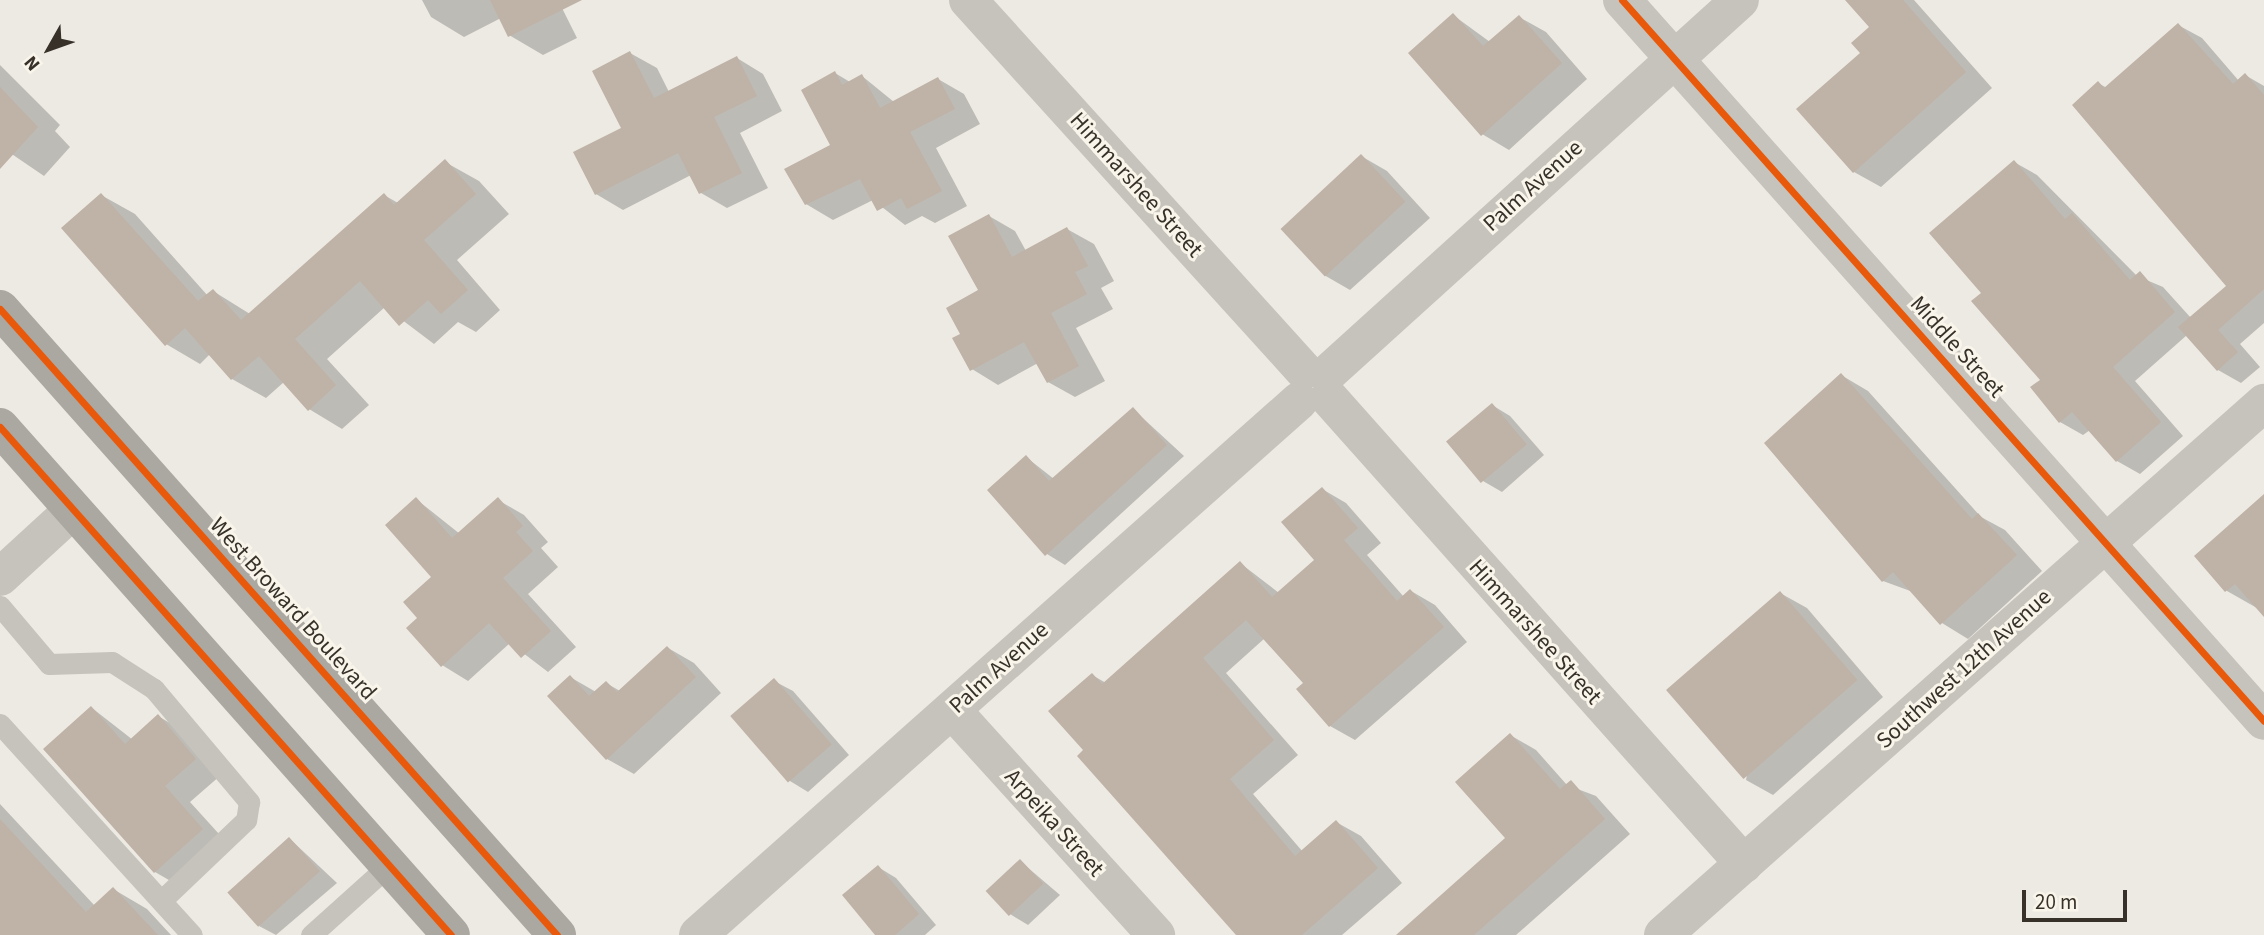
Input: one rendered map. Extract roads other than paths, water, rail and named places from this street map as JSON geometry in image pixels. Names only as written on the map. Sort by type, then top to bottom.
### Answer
[{"type":"main road","name":"West Broward Boulevard","points":[[0,309],[556,935]]},
{"type":"main road","points":[[0,427],[389,865],[437,930]]},
{"type":"street","name":"Himmarshee Street","points":[[968,0],[1744,864]]},
{"type":"street","name":"Middle Street","points":[[1622,0],[2264,721]]},
{"type":"street","name":"Palm Avenue","points":[[698,935],[1315,386],[1740,0]]},
{"type":"street","name":"Southwest 12th Avenue","points":[[1663,935],[2264,403]]},
{"type":"street","points":[[0,577],[74,510]]},
{"type":"street","name":"Arpeika Street","points":[[952,710],[1156,935]]},
{"type":"lane","points":[[0,606],[49,664],[112,662],[154,689],[249,802],[246,820],[161,901]]},
{"type":"lane","points":[[0,724],[192,935]]},
{"type":"lane","points":[[311,935],[389,865]]}]
